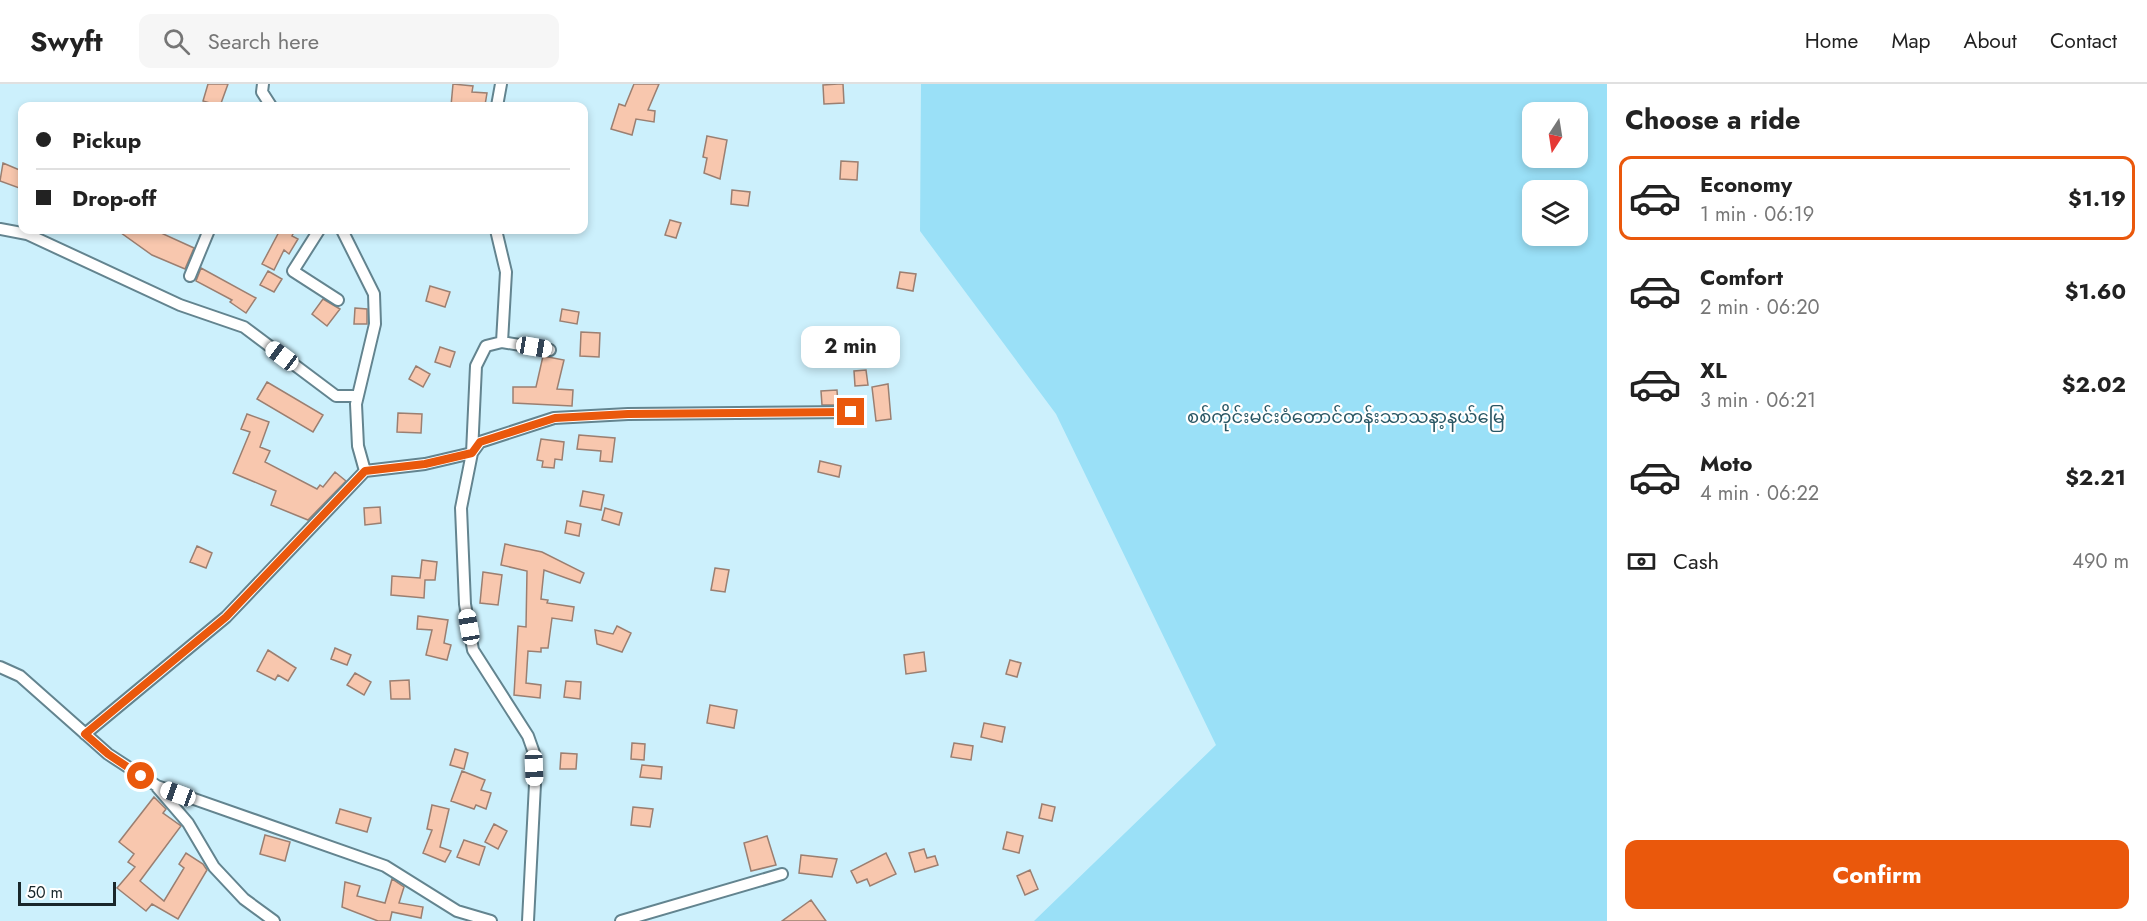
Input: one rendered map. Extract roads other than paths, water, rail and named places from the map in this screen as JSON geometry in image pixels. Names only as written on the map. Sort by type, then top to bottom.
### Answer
[{"type":"street","points":[[263,84],[262,92],[266,102]]},
{"type":"street","points":[[498,102],[501,84]]},
{"type":"street","points":[[0,229],[18,232]]},
{"type":"street","points":[[27,234],[169,300],[244,327],[336,396],[358,396]]},
{"type":"street","points":[[190,276],[207,234]]},
{"type":"street","points":[[316,234],[293,271],[338,300]]},
{"type":"street","points":[[344,234],[374,294],[375,324],[358,396],[357,446],[365,471]]},
{"type":"street","points":[[497,234],[506,272],[502,342]]},
{"type":"street","points":[[528,921],[535,784],[534,753],[528,736],[473,650],[465,604],[461,508],[472,453],[476,366],[486,346],[502,342],[550,350]]},
{"type":"street","points":[[85,734],[226,617],[365,471],[425,464],[472,453],[480,442],[555,418],[628,414],[851,412]]},
{"type":"street","points":[[0,667],[20,676],[108,754],[157,786],[385,866],[457,911],[491,921]]},
{"type":"street","points":[[157,786],[188,823],[214,867],[244,899],[274,921]]},
{"type":"street","points":[[621,921],[782,874]]},
{"type":"park label","name":"စစ်ကိုင်းမင်းဝံတောင်တန်းသာသနာ့နယ်မြေ","points":[[1346,417]]}]
